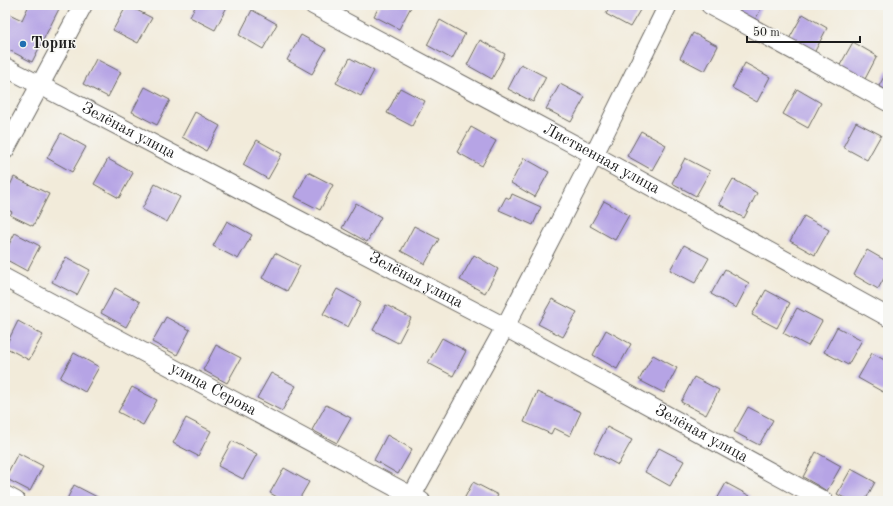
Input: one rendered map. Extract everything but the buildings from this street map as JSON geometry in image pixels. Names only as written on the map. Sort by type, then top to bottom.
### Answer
[{"type":"street","points":[[5,150],[83,5]]},
{"type":"street","name":"Лиственная улица","points":[[312,5],[594,154],[888,316]]},
{"type":"street","points":[[414,499],[594,154],[668,5]]},
{"type":"street","points":[[710,5],[888,102]]},
{"type":"street","name":"Зелёная улица","points":[[5,66],[505,327],[824,501]]},
{"type":"street","name":"улица Серова","points":[[5,278],[414,499]]},
{"type":"street","points":[[5,495],[16,501]]},
{"type":"place","name":"Торик","points":[[23,44]]}]
